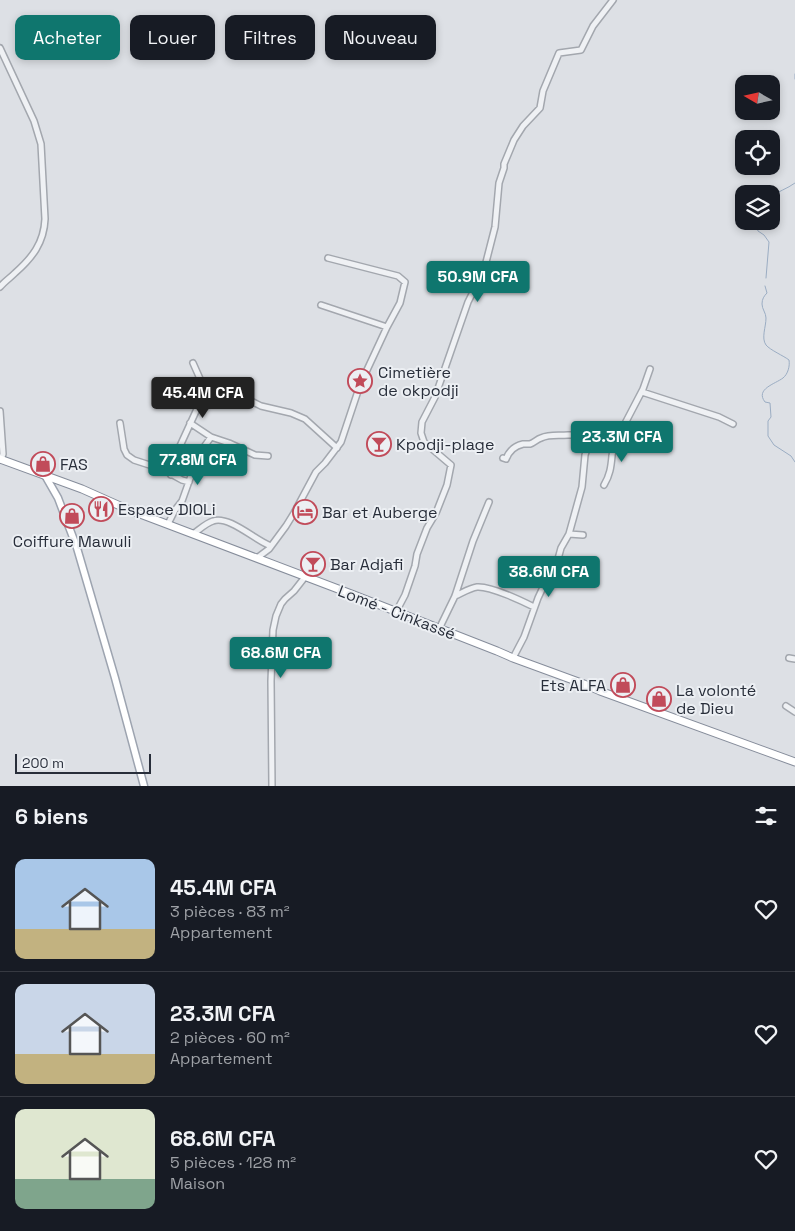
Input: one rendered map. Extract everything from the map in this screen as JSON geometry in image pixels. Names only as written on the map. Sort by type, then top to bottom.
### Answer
[{"type":"highway","name":"Lomé - Cinkassé","points":[[0,460],[82,489],[127,509],[609,695],[795,762]]},
{"type":"main road","points":[[46,477],[58,498],[77,548],[144,786]]},
{"type":"street","points":[[396,612],[405,594],[427,528],[436,513],[449,480],[451,465],[424,442],[421,433],[422,422],[435,397],[468,302],[484,270],[495,227],[499,187],[504,164],[514,140],[523,126],[540,108],[544,91],[559,53],[581,50],[593,26],[614,0]]},
{"type":"street","points":[[0,48],[34,121],[40,144],[45,219],[41,240],[36,252],[0,287]]},
{"type":"street","points":[[257,558],[271,546],[294,513],[316,472],[341,442],[360,386],[386,327],[400,303],[405,282],[398,276],[328,258]]},
{"type":"street","points":[[320,305],[386,327]]},
{"type":"street","points":[[171,475],[174,459],[197,408],[202,382],[193,363]]},
{"type":"street","points":[[513,658],[524,638],[534,607],[569,534],[582,487],[587,449],[594,439],[602,436],[619,435],[642,392],[650,370]]},
{"type":"street","points":[[202,382],[224,388],[237,397],[261,406],[291,413],[304,419],[337,448]]},
{"type":"street","points":[[642,392],[719,417],[733,424]]},
{"type":"street","points":[[0,411],[2,447],[0,460]]},
{"type":"street","points":[[120,423],[127,456],[162,469],[171,475],[189,482]]},
{"type":"street","points":[[190,423],[211,438],[255,454],[268,456]]},
{"type":"street","points":[[503,458],[506,459],[511,450],[520,445],[532,443],[549,435],[582,434],[594,439]]},
{"type":"street","points":[[604,484],[610,474],[614,449],[611,436]]},
{"type":"street","points":[[168,524],[182,501],[204,447],[211,438]]},
{"type":"street","points":[[439,628],[455,596],[489,502]]},
{"type":"street","points":[[193,534],[210,522],[220,519],[240,528],[260,542],[271,546]]},
{"type":"street","points":[[569,534],[583,535]]},
{"type":"street","points":[[272,786],[271,681],[273,630],[281,604],[305,577]]},
{"type":"street","points":[[455,596],[475,587],[516,599],[534,607]]},
{"type":"street","points":[[789,658],[795,659]]},
{"type":"street","points":[[786,706],[795,712]]},
{"type":"waterway","points":[[795,74],[795,79]]},
{"type":"waterway","points":[[780,192],[795,183]]},
{"type":"waterway","points":[[758,230],[769,242],[766,278]]},
{"type":"waterway","points":[[765,286],[767,293],[762,301],[766,318],[765,342],[771,349],[789,360],[785,376],[767,387],[762,394],[765,402],[770,403],[771,417],[768,421],[768,436],[774,445],[791,456],[795,462]]},
{"type":"place","name":"Cimetière de okpodji","points":[[360,381]]},
{"type":"place","name":"Kpodji-plage","points":[[379,444]]},
{"type":"place","name":"FAS","points":[[43,464]]},
{"type":"place","name":"Espace DIOLi","points":[[101,509]]},
{"type":"place","name":"Bar et Auberge","points":[[305,512]]},
{"type":"place","name":"Coiffure Mawuli","points":[[72,516]]},
{"type":"place","name":"Bar Adjafi","points":[[313,564]]},
{"type":"place","name":"Ets ALFA","points":[[623,685]]},
{"type":"place","name":"La volonté de Dieu","points":[[659,699]]}]
